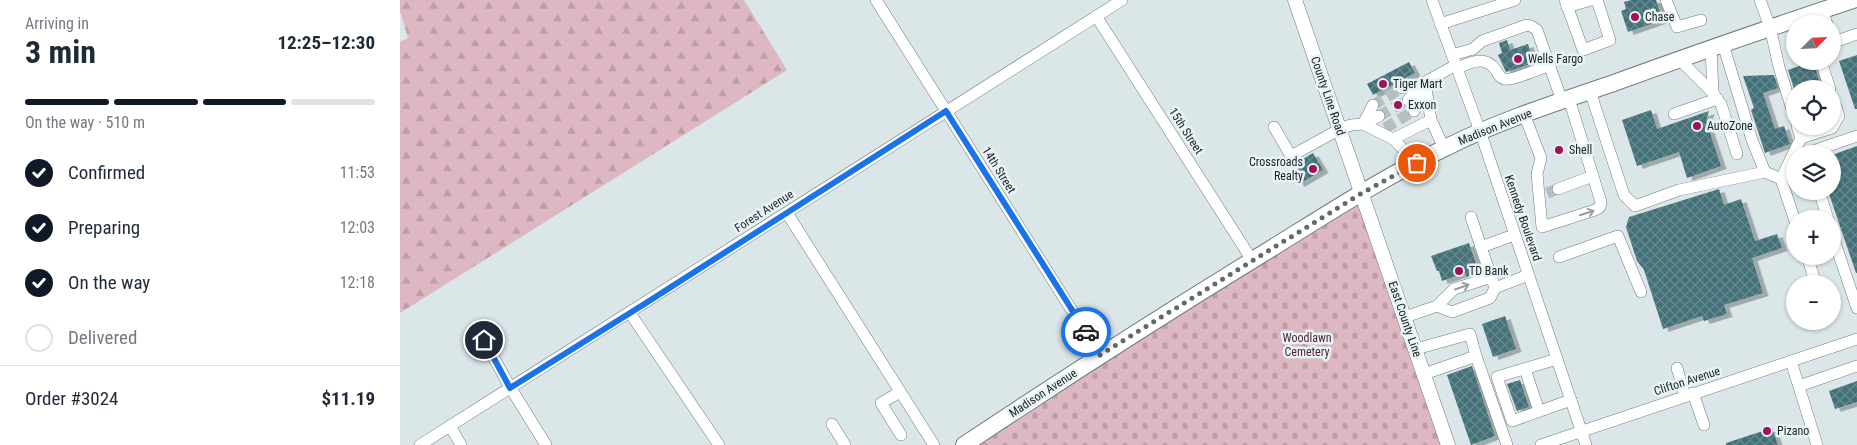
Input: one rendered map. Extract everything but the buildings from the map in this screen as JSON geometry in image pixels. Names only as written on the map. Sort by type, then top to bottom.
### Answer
[{"type":"highway","name":"Madison Avenue","points":[[1827,15],[1853,0]]},
{"type":"highway","name":"Madison Avenue","points":[[964,445],[1100,355],[1252,260],[1362,193],[1444,148],[1480,131],[1524,114],[1717,46],[1786,25]]},
{"type":"main road","name":"County Line Road","points":[[1295,0],[1362,193]]},
{"type":"main road","name":"East County Line","points":[[1362,193],[1448,445]]},
{"type":"street","name":"14th Street","points":[[876,0],[1100,355]]},
{"type":"street","name":"Forest Avenue","points":[[420,445],[1122,0]]},
{"type":"street","name":"Kennedy Boulevard","points":[[1432,0],[1480,131],[1586,445]]},
{"type":"street","points":[[1440,24],[1514,0]]},
{"type":"street","points":[[1591,0],[1566,4],[1583,50],[1610,40],[1597,0]]},
{"type":"street","points":[[1666,0],[1677,27],[1701,20]]},
{"type":"street","points":[[1761,0],[1786,91]]},
{"type":"street","name":"15th Street","points":[[1096,16],[1252,260]]},
{"type":"street","points":[[1408,100],[1425,82],[1455,63],[1482,41],[1527,25],[1531,26],[1538,30],[1565,100],[1593,176],[1601,202],[1600,207],[1542,227],[1548,192],[1537,174],[1541,158],[1524,114]]},
{"type":"street","points":[[1841,40],[1857,34]]},
{"type":"street","points":[[1717,46],[1715,96],[1737,154]]},
{"type":"street","points":[[1717,46],[1764,172]]},
{"type":"street","points":[[1679,59],[1715,96]]},
{"type":"street","points":[[1455,63],[1484,61],[1492,64],[1501,77],[1508,79],[1550,65]]},
{"type":"street","points":[[1402,88],[1425,82]]},
{"type":"street","points":[[1414,112],[1425,82]]},
{"type":"street","points":[[1425,82],[1431,120],[1444,148]]},
{"type":"street","points":[[1590,91],[1624,194],[1635,206],[1679,190],[1764,172],[1781,179]]},
{"type":"street","points":[[1674,114],[1715,96]]},
{"type":"street","points":[[1363,124],[1373,105]]},
{"type":"street","points":[[1363,124],[1379,116]]},
{"type":"street","points":[[1393,139],[1431,120]]},
{"type":"street","points":[[1363,124],[1393,139],[1417,163]]},
{"type":"street","points":[[1274,127],[1291,156],[1340,129],[1352,125],[1363,124],[1385,128]]},
{"type":"street","points":[[1791,210],[1781,179],[1801,138],[1800,135]]},
{"type":"street","points":[[1801,138],[1810,135]]},
{"type":"street","points":[[1831,145],[1857,136]]},
{"type":"street","points":[[1548,192],[1593,176]]},
{"type":"street","points":[[786,213],[934,445]]},
{"type":"street","points":[[1437,306],[1452,312],[1490,298],[1494,282],[1471,217]]},
{"type":"street","points":[[1481,247],[1514,235]]},
{"type":"street","points":[[1559,257],[1618,236],[1641,292]]},
{"type":"street","points":[[1841,261],[1857,308]]},
{"type":"street","points":[[1405,317],[1437,306],[1454,290],[1528,275]]},
{"type":"street","points":[[630,313],[719,445]]},
{"type":"street","points":[[1416,349],[1470,334],[1507,445]]},
{"type":"street","name":"Clifton Avenue","points":[[1541,445],[1857,339]]},
{"type":"street","points":[[484,340],[510,388],[546,445]]},
{"type":"street","points":[[1424,374],[1476,356]]},
{"type":"street","points":[[1557,359],[1497,378],[1512,421],[1571,400]]},
{"type":"street","points":[[1790,361],[1817,445]]},
{"type":"street","points":[[1798,386],[1857,366]]},
{"type":"street","points":[[1677,368],[1704,425]]},
{"type":"street","points":[[1525,369],[1539,411]]},
{"type":"street","points":[[900,392],[882,403],[901,435]]},
{"type":"street","points":[[832,424],[845,445]]},
{"type":"street","points":[[450,426],[461,445]]},
{"type":"green space","points":[[400,0],[744,0],[787,70],[400,313],[400,42],[408,38],[400,11]]},
{"type":"green space","name":"Woodlawn Cemetery","points":[[1362,193],[1448,445],[964,445]]},
{"type":"tunnel","points":[[1373,105],[1402,88]]},
{"type":"tunnel","points":[[1379,116],[1408,100]]},
{"type":"tunnel","points":[[1385,128],[1414,111]]},
{"type":"tunnel","points":[[1547,193],[1558,189]]},
{"type":"way so far","points":[[1086,332],[1100,355],[1362,193],[1417,163]]},
{"type":"place","name":"Chase","points":[[1635,17]]},
{"type":"place","name":"Wells Fargo","points":[[1518,59]]},
{"type":"place","name":"Tiger Mart","points":[[1383,84]]},
{"type":"place","name":"Exxon","points":[[1398,105]]},
{"type":"place","name":"AutoZone","points":[[1697,126]]},
{"type":"place","name":"Shell","points":[[1559,150]]},
{"type":"place","name":"Crossroads Realty","points":[[1313,169]]},
{"type":"place","name":"TD Bank","points":[[1459,271]]},
{"type":"place","name":"Pizano","points":[[1767,431]]},
{"type":"route","points":[[484,340],[510,388],[946,111],[1086,332]]}]
